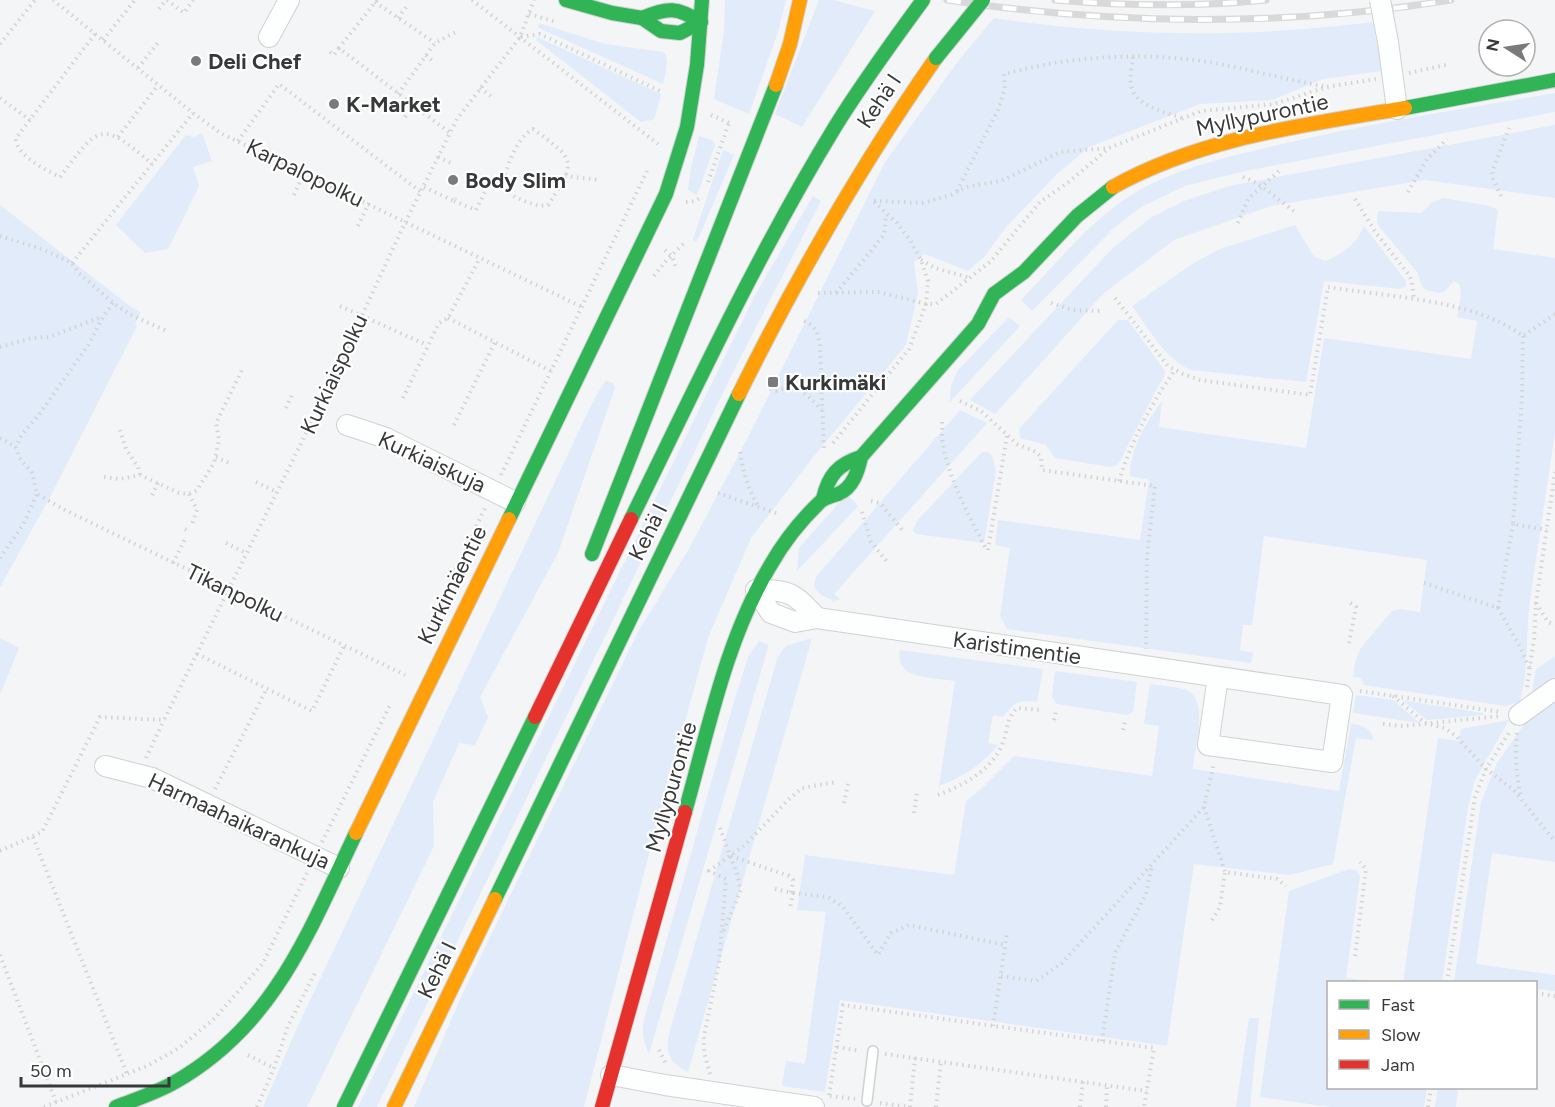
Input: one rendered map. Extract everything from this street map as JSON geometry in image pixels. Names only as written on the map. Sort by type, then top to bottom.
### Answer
[{"type":"main road","points":[[566,0],[612,13],[642,18],[661,31],[680,33],[701,22]]},
{"type":"main road","name":"Kurkimäentie","points":[[116,1107],[174,1082],[201,1065],[252,1021],[276,990],[339,868],[666,194],[687,127],[702,0]]},
{"type":"main road","name":"Kehä I","points":[[344,1107],[746,284],[835,127],[886,50],[923,0]]},
{"type":"main road","name":"Kehä I","points":[[394,1107],[717,438],[829,221],[872,149],[936,58],[983,0]]},
{"type":"main road","points":[[586,568],[779,77],[799,6]]},
{"type":"main road","points":[[642,18],[663,9],[673,9],[683,11],[701,22]]},
{"type":"main road","name":"Myllypurontie","points":[[602,1107],[722,681],[756,590],[784,544],[823,499],[827,480],[831,475],[843,462],[861,457],[978,324],[985,306],[994,295],[1003,286],[1020,278],[1060,232],[1109,190],[1146,169],[1183,153],[1257,135],[1555,80]]},
{"type":"main road","points":[[1017,296],[1020,278]]},
{"type":"main road","name":"Myllypurontie","points":[[978,324],[999,316]]},
{"type":"main road","points":[[561,660],[577,599]]},
{"type":"street","points":[[268,37],[289,0]]},
{"type":"street","points":[[1380,0],[1397,109]]},
{"type":"street","name":"Kurkiaiskuja","points":[[346,425],[386,438],[515,502]]},
{"type":"street","name":"Karistimentie","points":[[756,590],[771,613],[795,622],[817,618],[1342,695]]},
{"type":"street","points":[[1218,677],[1208,745],[1332,762],[1342,695]]},
{"type":"street","points":[[1521,713],[1555,689]]},
{"type":"street","name":"Harmaahaikarankuja","points":[[105,766],[153,778],[339,868]]},
{"type":"street","points":[[611,1074],[720,1094],[822,1101]]},
{"type":"lane","points":[[867,1101],[873,1052]]},
{"type":"path","points":[[0,44],[35,0]]},
{"type":"path","name":"Karpalopolku","points":[[52,0],[222,134],[582,307]]},
{"type":"path","points":[[103,40],[135,0]]},
{"type":"path","points":[[159,9],[166,0],[184,13],[193,0]]},
{"type":"path","points":[[472,0],[659,144]]},
{"type":"path","name":"Kurkiaispolku","points":[[145,761],[457,119],[520,37],[534,0]]},
{"type":"path","points":[[330,52],[334,55],[376,1],[435,43]]},
{"type":"path","points":[[398,18],[407,6]]},
{"type":"path","points":[[398,94],[435,43],[458,31]]},
{"type":"path","points":[[95,34],[16,138],[16,146],[21,152],[60,177],[92,137],[105,133],[118,137],[152,164]]},
{"type":"path","points":[[520,37],[540,34],[660,91]]},
{"type":"path","points":[[138,69],[160,40]]},
{"type":"path","points":[[339,48],[450,134]]},
{"type":"path","points":[[426,55],[435,63]]},
{"type":"path","points":[[957,191],[998,110],[1005,88],[1004,74],[1056,63],[1106,57],[1161,58],[1213,63],[1328,87]]},
{"type":"path","points":[[1133,57],[1131,80],[1133,91],[1142,101],[1182,118]]},
{"type":"path","points":[[238,141],[279,84],[422,189],[476,210],[487,188],[501,188],[527,202],[539,206],[548,205],[569,170],[568,159],[556,145],[533,129],[525,133],[508,165],[501,188]]},
{"type":"path","points":[[118,137],[158,85]]},
{"type":"path","points":[[480,88],[491,96]]},
{"type":"path","points":[[0,98],[30,120]]},
{"type":"path","points":[[405,117],[414,106]]},
{"type":"path","points":[[705,112],[735,126]]},
{"type":"path","points":[[72,263],[193,113]]},
{"type":"path","points":[[706,186],[729,123]]},
{"type":"path","points":[[1501,196],[1492,172],[1509,128]]},
{"type":"path","points":[[655,154],[662,134]]},
{"type":"path","points":[[1408,192],[1427,159],[1447,139]]},
{"type":"path","points":[[873,201],[922,203],[966,187],[1001,181],[1060,153],[1109,148]]},
{"type":"path","points":[[438,157],[453,165]]},
{"type":"path","points":[[500,476],[651,163]]},
{"type":"path","points":[[1238,222],[1248,199],[1280,170]]},
{"type":"path","points":[[294,195],[304,173]]},
{"type":"path","points":[[566,176],[599,180]]},
{"type":"path","points":[[1242,177],[1261,186],[1294,211]]},
{"type":"path","points":[[803,321],[813,325],[818,333],[820,345],[824,453],[909,349],[926,304],[928,281],[921,260],[910,240],[886,213],[863,195]]},
{"type":"path","points":[[684,207],[687,201],[695,201],[702,196],[699,206]]},
{"type":"path","points":[[1355,199],[1376,233],[1409,274],[1414,300]]},
{"type":"path","points":[[358,226],[369,203]]},
{"type":"path","points":[[836,293],[884,235],[886,213]]},
{"type":"path","points":[[672,256],[683,245],[689,234]]},
{"type":"path","points":[[0,236],[42,249],[72,263],[79,273],[113,303],[131,315],[169,332]]},
{"type":"path","points":[[665,250],[672,256],[677,272]]},
{"type":"path","points":[[403,398],[439,323],[448,318],[480,258]]},
{"type":"path","points":[[817,293],[878,292],[926,304],[936,304],[970,278],[935,268],[921,260]]},
{"type":"path","points":[[1115,298],[1168,366],[1200,380],[1310,395],[1328,287],[1456,305],[1514,329],[1523,336]]},
{"type":"path","points":[[1,556],[23,525],[37,494],[32,473],[19,457],[16,447],[22,434],[38,416],[89,344],[113,303]]},
{"type":"path","points":[[1051,303],[1072,310],[1101,311]]},
{"type":"path","points":[[340,306],[427,345]]},
{"type":"path","points":[[1523,336],[1555,314]]},
{"type":"path","points":[[0,347],[32,338],[49,337],[103,317]]},
{"type":"path","points":[[448,318],[551,371]]},
{"type":"path","points":[[1523,336],[1522,397],[1514,524],[1498,608],[1520,646],[1530,670]]},
{"type":"path","points":[[454,424],[495,342]]},
{"type":"path","points":[[104,477],[120,479],[140,475],[179,493],[189,494],[197,490],[216,457],[219,440],[216,423],[243,368]]},
{"type":"path","points":[[1119,481],[1132,445],[1161,389],[1175,369]]},
{"type":"path","points":[[770,389],[776,391],[785,387],[794,388],[807,395],[822,410]]},
{"type":"path","points":[[286,408],[293,393]]},
{"type":"path","points":[[960,401],[981,411],[1017,444],[1036,452],[1041,457],[1042,470],[1155,486],[1147,556],[1146,652]]},
{"type":"path","points":[[942,422],[943,448],[952,476],[962,504],[987,550],[1006,436]]},
{"type":"path","points":[[120,430],[126,449],[138,467],[140,475]]},
{"type":"path","points":[[0,438],[16,447]]},
{"type":"path","points":[[740,448],[742,468],[750,493],[759,508]]},
{"type":"path","points":[[216,457],[229,463]]},
{"type":"path","points":[[1521,800],[1515,750],[1530,670],[1536,603],[1555,472]]},
{"type":"path","points":[[256,482],[277,492]]},
{"type":"path","points":[[152,495],[158,483]]},
{"type":"path","points":[[717,492],[780,514]]},
{"type":"path","name":"Tikanpolku","points":[[37,494],[65,510],[405,675],[410,665]]},
{"type":"path","points":[[188,529],[196,510],[189,494]]},
{"type":"path","points":[[871,501],[880,503],[904,532]]},
{"type":"path","points":[[426,632],[487,504]]},
{"type":"path","points":[[862,512],[871,542],[888,562]]},
{"type":"path","points":[[1514,524],[1547,530]]},
{"type":"path","points":[[173,563],[186,537]]},
{"type":"path","points":[[226,543],[246,553]]},
{"type":"path","points":[[1425,583],[1498,608]]},
{"type":"path","points":[[1349,643],[1356,607],[1350,603]]},
{"type":"path","points":[[1536,603],[1548,622],[1555,625]]},
{"type":"path","points":[[196,654],[312,711],[344,646]]},
{"type":"path","points":[[213,794],[267,688]]},
{"type":"path","points":[[1342,695],[1355,690],[1521,713]]},
{"type":"path","points":[[1393,696],[1425,723],[1445,728],[1457,737],[1486,769],[1514,790],[1555,842]]},
{"type":"path","points":[[320,846],[394,697]]},
{"type":"path","points":[[939,795],[958,787],[994,759],[1002,746],[1009,716],[1017,708],[1043,710]]},
{"type":"path","points":[[1054,720],[1056,711]]},
{"type":"path","points":[[1383,724],[1403,726],[1521,713]]},
{"type":"path","points":[[1447,981],[1475,797],[1486,769],[1521,713]]},
{"type":"path","points":[[0,850],[42,832],[100,717],[164,720]]},
{"type":"path","points":[[1124,730],[1125,721]]},
{"type":"path","points":[[1001,976],[1036,981],[1062,963],[1204,807],[1218,746]]},
{"type":"path","points":[[720,1094],[704,1052],[704,1036],[719,963],[726,879],[709,871],[746,845],[802,788],[836,782]]},
{"type":"path","points":[[844,803],[848,783]]},
{"type":"path","points":[[914,813],[917,792]]},
{"type":"path","points":[[1204,807],[1225,872],[1220,907],[1212,920]]},
{"type":"path","points":[[720,828],[741,890],[720,937]]},
{"type":"path","points":[[33,837],[127,1074]]},
{"type":"path","points":[[731,856],[789,876],[793,880],[790,909]]},
{"type":"path","points":[[1355,956],[1366,869],[1360,862]]},
{"type":"path","points":[[1102,1041],[1114,953],[1146,894],[1152,864]]},
{"type":"path","points":[[44,1107],[127,1074],[179,1048],[215,1018],[263,963],[309,869]]},
{"type":"path","points":[[1225,872],[1277,879],[1286,886]]},
{"type":"path","points":[[776,889],[828,897],[843,907],[878,955],[891,933],[909,925],[1005,945]]},
{"type":"path","points":[[993,1026],[1007,933]]},
{"type":"path","points":[[0,955],[56,1102]]},
{"type":"path","points":[[257,1107],[274,1068],[288,1026],[317,969]]},
{"type":"path","points":[[1537,993],[1555,996]]},
{"type":"path","points":[[822,1101],[837,1047],[843,1005],[1154,1048],[1144,1107]]},
{"type":"path","points":[[837,1047],[1147,1091]]},
{"type":"path","points":[[240,1051],[274,1068]]},
{"type":"path","points":[[910,1107],[915,1058]]},
{"type":"path","points":[[936,1107],[941,1061]]},
{"type":"path","points":[[1080,1107],[1083,1081]]},
{"type":"path","points":[[1106,1107],[1107,1085]]},
{"type":"path","points":[[1428,1107],[1431,1089]]},
{"type":"shaded area","points":[[725,0],[786,0],[778,32],[749,114],[714,99],[724,31]]},
{"type":"shaded area","points":[[819,0],[833,0],[875,11],[802,127],[775,114]]},
{"type":"shaded area","points":[[994,18],[1088,29],[1183,33],[1279,31],[1373,22],[1382,71],[1323,79],[1272,100],[1200,104],[1089,147],[1056,175],[1007,226],[984,257],[968,271],[925,254],[914,262],[918,293],[906,345],[811,460],[751,538],[708,638],[654,834],[584,1107],[414,1107],[461,997],[638,632],[690,547],[748,437],[885,162],[959,60]]},
{"type":"shaded area","points":[[539,23],[605,44],[664,52],[667,64],[663,84],[541,29],[538,27]]},
{"type":"shaded area","points":[[537,37],[661,94],[655,117],[652,120],[641,122],[536,40]]},
{"type":"shaded area","points":[[1555,93],[1555,112],[1245,171],[1185,186],[1141,207],[1114,228],[1032,311],[1021,300],[1111,209],[1142,189],[1179,172],[1219,159],[1313,137]]},
{"type":"shaded area","points":[[1555,125],[1555,198],[1425,180],[1271,206],[1174,240],[1104,293],[995,414],[970,400],[1112,249],[1150,218],[1184,201],[1229,186]]},
{"type":"shaded area","points":[[202,133],[212,161],[193,167],[199,186],[168,249],[145,253],[116,225],[186,135],[193,137]]},
{"type":"shaded area","points":[[699,136],[712,140],[715,145],[697,195],[688,190]]},
{"type":"shaded area","points":[[723,150],[734,155],[695,242],[693,239]]},
{"type":"shaded area","points":[[813,196],[821,201],[736,366],[377,1107],[358,1107],[755,295]]},
{"type":"shaded area","points":[[1443,198],[1490,206],[1498,210],[1493,249],[1555,258],[1555,433],[1529,607],[1525,677],[1520,702],[1505,706],[1364,685],[1361,678],[1353,677],[1360,649],[1392,611],[1400,609],[1420,612],[1427,560],[1264,536],[1252,625],[1243,625],[1240,650],[1253,653],[1251,663],[1007,629],[1000,616],[1010,548],[995,545],[998,520],[1140,540],[1149,480],[1130,476],[1131,466],[1140,436],[1162,401],[1159,427],[1306,448],[1324,338],[1471,359],[1477,321],[1457,317],[1461,295],[1460,285],[1454,281],[1445,291],[1439,293],[1426,290],[1417,272],[1377,224],[1378,211],[1422,213],[1431,203]]},
{"type":"shaded area","points":[[0,205],[131,307],[141,312],[135,324],[137,326],[51,495],[0,587]]},
{"type":"shaded area","points":[[1295,225],[1314,257],[1326,261],[1349,248],[1364,226],[1406,281],[1406,286],[1400,289],[1324,281],[1306,382],[1191,370],[1181,365],[1165,351],[1132,306],[1194,263],[1220,249]]},
{"type":"shaded area","points":[[1009,317],[1020,326],[950,402],[951,386],[958,370]]},
{"type":"shaded area","points":[[1118,320],[1128,320],[1165,371],[1118,465],[1110,467],[1055,458],[1046,445],[1020,438],[1019,429]]},
{"type":"shaded area","points":[[606,380],[613,383],[615,388],[558,553],[480,697],[488,717],[475,745],[459,743],[433,802],[434,846],[307,1107],[263,1107],[296,1030],[593,401]]},
{"type":"shaded area","points":[[960,410],[987,423],[834,594],[840,599],[834,601],[821,595],[814,587],[816,577]]},
{"type":"shaded area","points":[[982,452],[992,455],[996,471],[984,543],[916,534],[913,530],[917,521]]},
{"type":"shaded area","points":[[847,494],[858,506],[797,571],[799,548]]},
{"type":"shaded area","points":[[0,638],[19,648],[0,695]]},
{"type":"shaded area","points":[[812,638],[688,1072],[675,1064],[669,1054],[668,1042],[671,1027],[778,656],[786,646]]},
{"type":"shaded area","points":[[759,641],[768,644],[767,651],[649,1054],[644,1037],[644,1020],[735,698],[749,655]]},
{"type":"shaded area","points":[[900,650],[1043,669],[1037,702],[1017,703],[1003,717],[993,715],[988,743],[998,745],[972,770],[939,786],[955,681],[918,676],[910,672],[903,667]]},
{"type":"shaded area","points":[[1555,656],[1555,681],[1531,698],[1536,669]]},
{"type":"shaded area","points":[[1055,671],[1137,682],[1133,712],[1127,715],[1057,704],[1052,697]]},
{"type":"shaded area","points":[[1150,684],[1183,689],[1192,694],[1197,702],[1199,724],[1193,769],[1339,791],[1351,724],[1366,728],[1373,740],[1356,738],[1333,864],[1289,875],[1194,864],[1167,1046],[840,1000],[825,1092],[782,1086],[786,1061],[805,1064],[826,912],[797,910],[805,855],[954,875],[966,801],[1014,756],[1152,776],[1159,726],[1144,724]]},
{"type":"shaded area","points":[[1356,695],[1393,700],[1420,723],[1353,713]]},
{"type":"shaded area","points":[[1555,698],[1555,862],[1492,853],[1476,964],[1555,975],[1555,991],[1537,989],[1537,981],[1454,981],[1481,802],[1497,763],[1528,719]]},
{"type":"shaded area","points":[[1402,700],[1483,713],[1483,715],[1427,720]]},
{"type":"shaded area","points":[[1509,720],[1475,780],[1468,807],[1442,981],[1403,981],[1438,738],[1459,741],[1461,729]]},
{"type":"shaded area","points":[[1349,869],[1358,871],[1360,877],[1346,978],[1369,981],[1327,981],[1327,1089],[1427,1089],[1424,1107],[1330,1107],[1260,1097],[1289,891]]},
{"type":"shaded area","points":[[1249,1018],[1259,1018],[1250,1107],[1236,1107]]},
{"type":"shaded area","points":[[1438,1089],[1458,1089],[1456,1107],[1435,1107]]},
{"type":"railway","points":[[947,0],[1072,14],[1199,20],[1325,15],[1451,0]]},
{"type":"railway","points":[[1055,0],[1160,5],[1266,0]]},
{"type":"traffic: fast","points":[[566,0],[612,13],[642,18],[661,31],[680,33],[701,22]]},
{"type":"traffic: fast","points":[[509,519],[666,194],[687,127],[697,65],[702,0]]},
{"type":"traffic: fast","points":[[631,519],[728,321],[807,175],[856,94],[923,0]]},
{"type":"traffic: fast","points":[[936,58],[983,0]]},
{"type":"traffic: fast","points":[[642,18],[672,10],[701,22]]},
{"type":"traffic: fast","points":[[1405,108],[1555,80]]},
{"type":"traffic: fast","points":[[592,554],[776,85]]},
{"type":"traffic: fast","points":[[685,812],[710,718],[741,624],[781,549],[800,523],[821,501],[848,488],[861,457],[978,324],[994,294],[1024,272],[1077,216],[1113,187]]},
{"type":"traffic: fast","points":[[495,899],[739,394]]},
{"type":"traffic: fast","points":[[823,499],[835,472],[846,463],[861,457]]},
{"type":"traffic: fast","points":[[344,1107],[535,717]]},
{"type":"traffic: fast","points":[[116,1107],[175,1082],[210,1059],[239,1033],[264,1004],[285,973],[322,905],[356,833]]},
{"type":"traffic: slow","points":[[776,85],[790,44],[800,0]]},
{"type":"traffic: slow","points":[[739,394],[831,222],[908,98],[936,58]]},
{"type":"traffic: slow","points":[[1113,187],[1147,170],[1218,145],[1293,127],[1405,108]]},
{"type":"traffic: slow","points":[[356,833],[509,519]]},
{"type":"traffic: slow","points":[[394,1107],[495,899]]},
{"type":"traffic: jam","points":[[535,717],[631,519]]},
{"type":"traffic: jam","points":[[602,1107],[685,812]]},
{"type":"place","name":"Deli Chef","points":[[196,61]]},
{"type":"place","name":"K-Market","points":[[334,104]]},
{"type":"place","name":"Body Slim","points":[[453,180]]},
{"type":"place","name":"Kurkimäki","points":[[773,382]]}]
